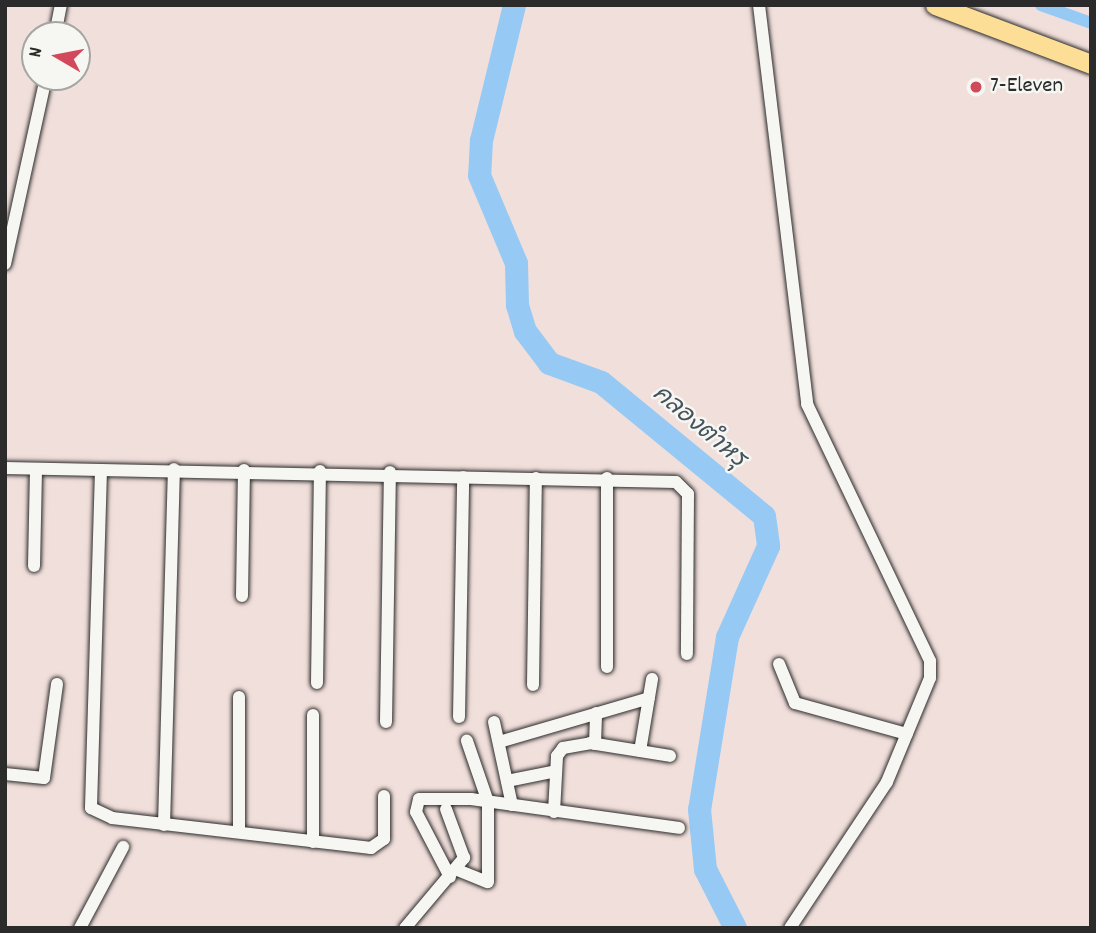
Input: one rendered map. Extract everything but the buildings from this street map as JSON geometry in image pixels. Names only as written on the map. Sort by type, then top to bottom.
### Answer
[{"type":"main road","points":[[935,5],[1091,64]]},
{"type":"street","points":[[759,5],[807,404],[930,661],[930,678],[887,782],[790,928]]},
{"type":"street","points":[[5,264],[43,91]]},
{"type":"street","points":[[5,468],[390,472],[463,477],[607,478],[676,482],[688,494],[687,654]]},
{"type":"street","points":[[34,566],[36,469]]},
{"type":"street","points":[[164,825],[174,469]]},
{"type":"street","points":[[101,470],[88,791],[98,814],[164,825],[378,847],[384,796]]},
{"type":"street","points":[[242,596],[244,470]]},
{"type":"street","points":[[317,683],[320,471]]},
{"type":"street","points":[[386,722],[390,472]]},
{"type":"street","points":[[459,717],[463,477]]},
{"type":"street","points":[[533,685],[536,478]]},
{"type":"street","points":[[607,478],[607,667]]},
{"type":"street","points":[[779,664],[795,703],[907,734]]},
{"type":"street","points":[[640,751],[652,679]]},
{"type":"street","points":[[5,775],[44,778],[57,684]]},
{"type":"street","points":[[239,696],[239,832]]},
{"type":"street","points":[[499,742],[649,698]]},
{"type":"street","points":[[595,744],[596,713]]},
{"type":"street","points":[[313,715],[313,842]]},
{"type":"street","points":[[494,722],[512,806]]},
{"type":"street","points":[[467,741],[488,802],[488,882],[453,873],[416,801],[488,802],[679,828]]},
{"type":"street","points":[[554,812],[556,771],[563,748],[595,744],[670,756]]},
{"type":"street","points":[[507,781],[556,771]]},
{"type":"street","points":[[405,928],[453,873],[466,852],[446,809]]},
{"type":"street","points":[[80,928],[123,847]]},
{"type":"waterway","name":"คลองตำหรุ","points":[[514,5],[481,140],[479,175],[516,263],[517,305],[525,331],[549,363],[601,382],[764,516],[768,546],[727,637],[699,809],[705,869],[735,928]]},
{"type":"waterway","points":[[1041,5],[1091,23]]},
{"type":"place","name":"7-Eleven","points":[[976,87]]}]
